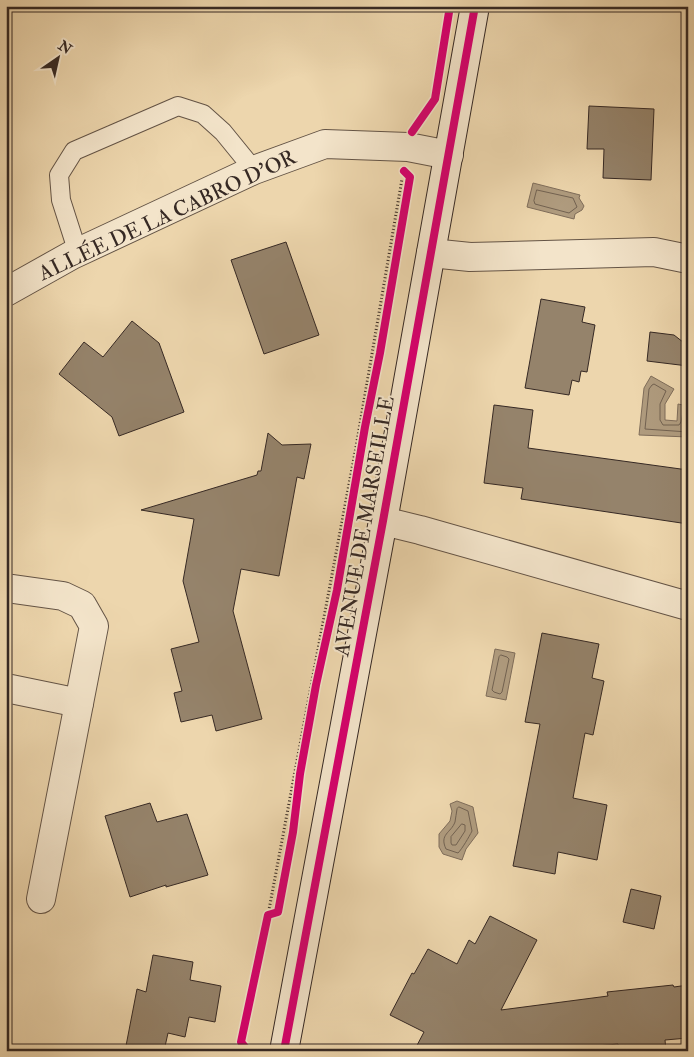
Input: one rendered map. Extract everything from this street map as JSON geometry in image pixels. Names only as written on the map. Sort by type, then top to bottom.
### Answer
[{"type":"street","name":"AVENUE DE MARSEILLE","points":[[284,1051],[383,521],[475,6]]},
{"type":"street","name":"ALLÉE DE LA CABRO D'OR","points":[[6,292],[78,253],[254,170],[325,144],[408,147],[449,156]]},
{"type":"street","points":[[431,253],[470,257],[654,252],[688,259]]},
{"type":"street","points":[[383,521],[688,606]]},
{"type":"street","points":[[6,588],[63,596],[82,605],[94,626],[41,899]]},
{"type":"street","points":[[6,688],[79,703]]},
{"type":"lane","points":[[78,253],[60,200],[58,175],[74,151],[178,106],[203,114],[223,132],[254,170]]},
{"type":"path","points":[[404,171],[410,177],[405,211]]},
{"type":"path","points":[[278,912],[268,915],[356,447],[404,171]]},
{"type":"path","points":[[296,812],[300,774],[316,684],[337,590],[364,427],[389,304]]},
{"type":"water","points":[[533,183],[580,195],[579,198],[584,206],[582,210],[575,214],[574,219],[527,207]]},
{"type":"water","points":[[651,376],[674,389],[665,404],[665,420],[677,421],[678,404],[688,406],[688,437],[639,435],[644,388]]},
{"type":"water","points":[[495,649],[515,653],[506,700],[486,696]]},
{"type":"water","points":[[457,801],[473,807],[478,833],[466,849],[462,860],[443,854],[439,847],[439,834],[450,821],[452,811],[450,804]]},
{"type":"building","points":[[589,106],[654,109],[651,180],[603,178],[604,149],[587,149]]},
{"type":"building","points":[[286,242],[319,335],[264,354],[231,260]]},
{"type":"building","points":[[541,299],[585,307],[582,322],[595,325],[587,372],[581,371],[579,382],[572,380],[569,395],[525,388]]},
{"type":"building","points":[[132,321],[159,343],[184,412],[119,436],[112,417],[59,374],[84,342],[103,357]]},
{"type":"building","points":[[650,332],[674,335],[688,346],[688,366],[647,361]]},
{"type":"building","points":[[494,405],[533,410],[528,448],[688,470],[688,524],[521,499],[523,488],[484,483]]},
{"type":"building","points":[[268,433],[282,445],[311,444],[304,479],[297,477],[279,576],[241,569],[233,611],[262,719],[216,731],[212,715],[181,722],[174,693],[182,691],[171,649],[199,642],[183,581],[194,519],[141,510],[257,475],[258,471],[261,471]]},
{"type":"building","points":[[542,633],[599,644],[592,678],[604,681],[593,735],[585,733],[573,798],[607,805],[597,860],[558,852],[555,874],[513,866],[540,724],[525,722]]},
{"type":"building","points":[[150,803],[157,822],[187,814],[208,875],[166,887],[166,885],[130,897],[105,816]]},
{"type":"building","points":[[631,889],[661,896],[654,929],[623,922]]},
{"type":"building","points":[[490,916],[537,940],[501,1010],[608,996],[607,992],[688,985],[688,1038],[665,1040],[666,1051],[618,1051],[618,1044],[545,1051],[414,1051],[424,1032],[390,1015],[412,973],[414,974],[428,949],[457,964],[469,940],[475,944]]},
{"type":"building","points":[[153,955],[193,962],[190,980],[221,986],[215,1022],[189,1017],[185,1037],[168,1033],[164,1051],[125,1051],[137,989],[146,992]]},
{"type":"cycle path","points":[[412,132],[435,99],[450,6]]},
{"type":"cycle path","points":[[284,1051],[383,521],[475,6]]},
{"type":"cycle path","points":[[248,1051],[241,1042],[268,915],[278,912],[293,832],[300,774],[316,685],[337,590],[410,177],[404,171]]}]
